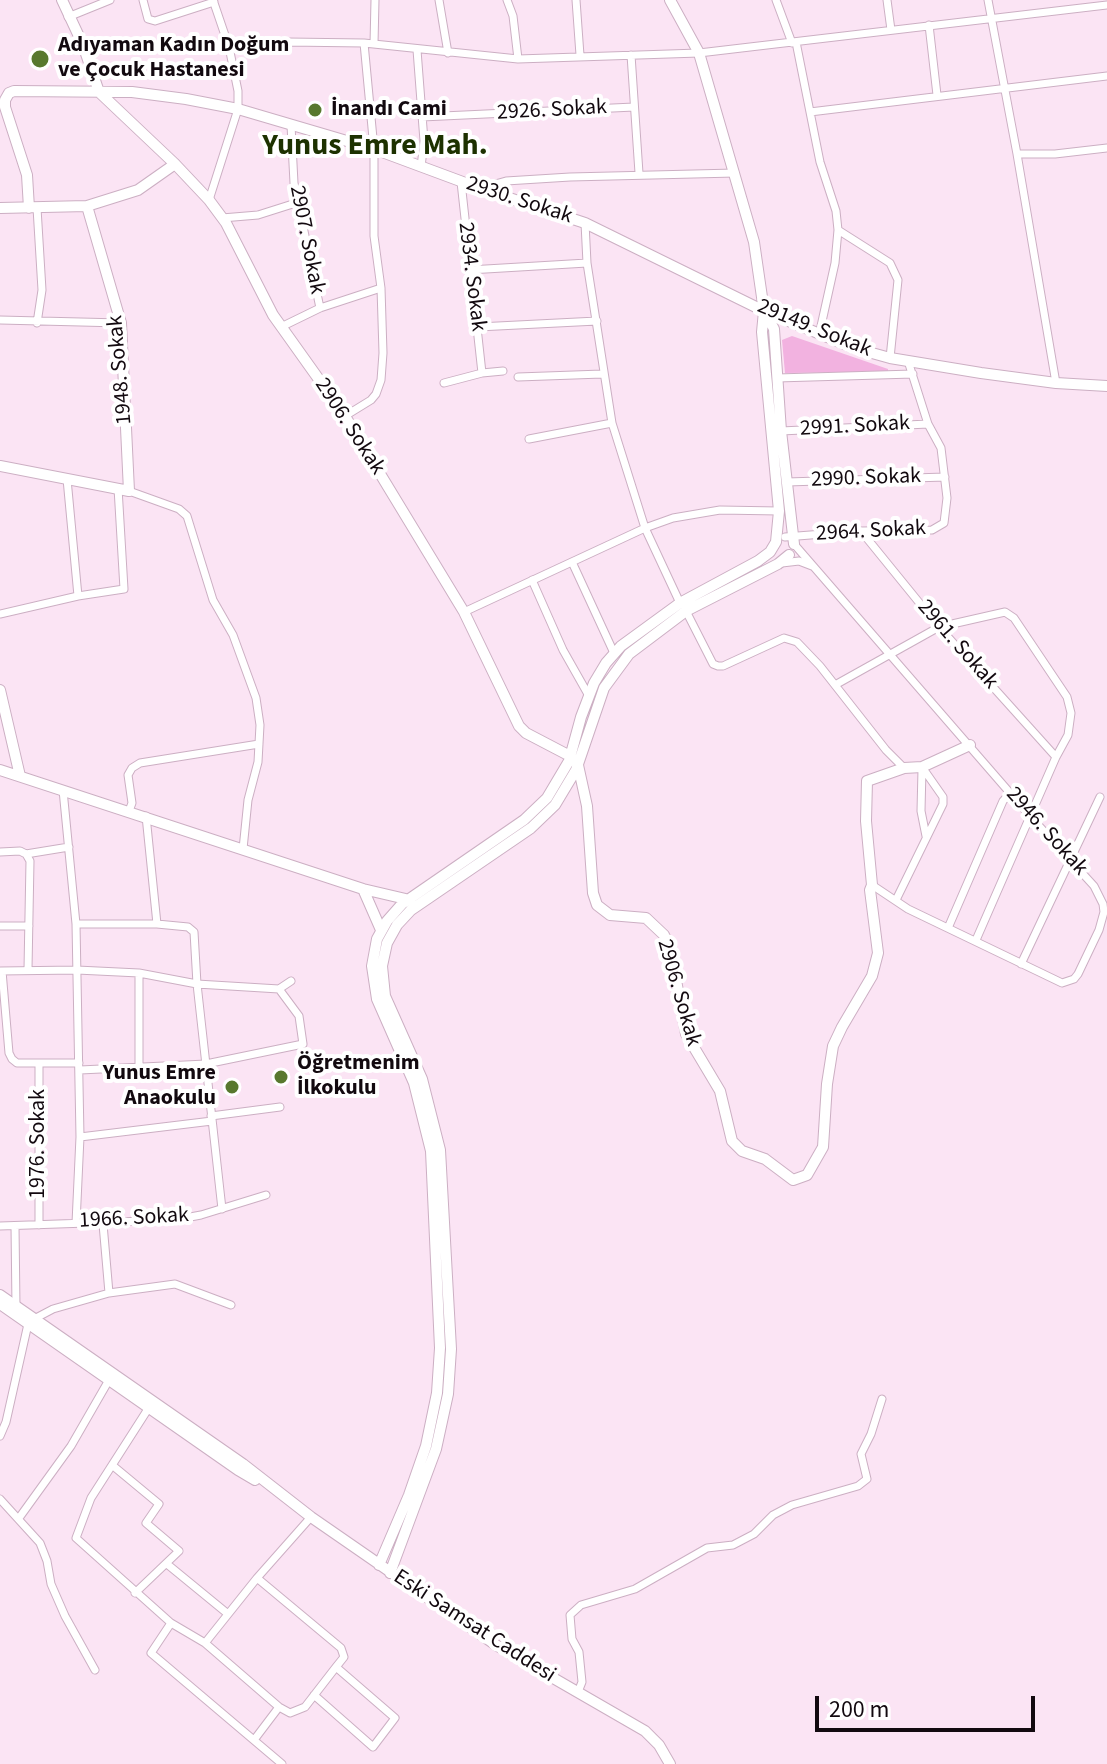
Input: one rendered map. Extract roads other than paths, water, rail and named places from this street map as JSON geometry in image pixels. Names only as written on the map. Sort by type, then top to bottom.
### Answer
[{"type":"street","name":"2906. Sokak","points":[[62,0],[83,45],[99,92],[175,164],[222,218],[281,327],[345,416],[464,612],[519,726],[574,761],[587,806],[590,872],[595,901],[607,914],[646,918],[664,935],[670,948],[686,1034],[720,1091],[732,1141],[742,1151],[765,1159],[793,1180],[807,1175],[823,1147],[833,1046],[875,967],[878,942],[870,890],[867,781],[904,768],[922,767],[970,745]]},
{"type":"street","points":[[68,17],[110,0]]},
{"type":"street","points":[[143,0],[148,19],[155,21],[214,1],[229,47],[238,91],[238,109],[209,200]]},
{"type":"street","points":[[374,44],[375,0]]},
{"type":"street","points":[[439,0],[448,53]]},
{"type":"street","points":[[507,0],[513,16],[518,59]]},
{"type":"street","points":[[576,0],[580,55]]},
{"type":"street","points":[[670,0],[699,53],[754,242],[764,311],[762,332],[779,511],[787,540],[794,550],[794,558]]},
{"type":"street","points":[[776,0],[794,42],[820,162],[836,211],[835,263],[819,335]]},
{"type":"street","points":[[887,0],[891,30]]},
{"type":"street","points":[[988,0],[1056,383]]},
{"type":"street","points":[[229,47],[288,42],[364,43],[518,59],[699,53],[1107,5]]},
{"type":"street","points":[[929,25],[937,95]]},
{"type":"street","points":[[345,416],[371,400],[380,386],[383,353],[381,288],[374,236],[374,149],[364,43]]},
{"type":"street","points":[[417,50],[424,141],[421,167]]},
{"type":"street","points":[[631,55],[639,173]]},
{"type":"street","points":[[810,112],[1107,76]]},
{"type":"street","name":"2930. Sokak","points":[[33,208],[27,175],[3,93],[132,92],[238,109],[374,149],[585,223]]},
{"type":"street","name":"2926. Sokak","points":[[422,117],[634,107]]},
{"type":"street","name":"2907. Sokak","points":[[291,125],[292,164],[320,308]]},
{"type":"street","points":[[1017,154],[1055,154],[1107,148]]},
{"type":"street","points":[[0,208],[87,206],[138,190],[175,164]]},
{"type":"street","points":[[479,188],[506,181],[639,173],[736,173]]},
{"type":"street","name":"2934. Sokak","points":[[461,182],[482,373]]},
{"type":"street","points":[[222,218],[258,215],[299,202]]},
{"type":"street","name":"1948. Sokak","points":[[87,206],[121,323],[124,490]]},
{"type":"street","points":[[33,208],[42,290],[37,323]]},
{"type":"street","points":[[585,223],[587,263],[612,423],[645,528],[715,665],[723,666],[780,639],[789,638],[797,642],[904,768]]},
{"type":"street","name":"29149. Sokak","points":[[585,223],[764,311],[819,335],[890,358],[1056,383],[1107,386]]},
{"type":"street","points":[[838,230],[890,263],[895,271],[898,290],[890,358]]},
{"type":"street","points":[[469,270],[587,263]]},
{"type":"street","points":[[281,327],[320,308],[381,288]]},
{"type":"street","points":[[764,311],[774,329],[787,482],[787,540],[778,553],[814,567]]},
{"type":"street","points":[[0,320],[121,323]]},
{"type":"street","points":[[478,327],[597,321]]},
{"type":"street","name":"2964. Sokak","points":[[787,540],[861,531],[937,529],[946,519],[941,448],[928,424],[908,361]]},
{"type":"street","points":[[444,383],[503,371]]},
{"type":"street","points":[[518,377],[602,374]]},
{"type":"street","points":[[777,378],[913,374]]},
{"type":"street","points":[[529,439],[612,423]]},
{"type":"street","name":"2991. Sokak","points":[[781,431],[928,424]]},
{"type":"street","points":[[0,466],[124,490],[179,509],[187,516],[213,600],[233,635],[256,698],[260,725],[258,762],[248,800],[243,849]]},
{"type":"street","name":"2990. Sokak","points":[[787,482],[945,477]]},
{"type":"street","points":[[67,479],[78,596]]},
{"type":"street","points":[[0,614],[124,589],[124,490]]},
{"type":"street","points":[[464,612],[673,518],[708,511],[779,511]]},
{"type":"street","name":"2961. Sokak","points":[[861,531],[939,627],[1056,757]]},
{"type":"street","points":[[574,761],[589,696],[614,653],[631,637],[758,561],[787,540]]},
{"type":"street","name":"2946. Sokak","points":[[787,540],[891,653],[1099,894],[1104,912],[1078,974],[1069,981],[1055,981],[948,928],[872,885]]},
{"type":"street","points":[[379,1565],[426,1446],[437,1393],[440,1348],[432,1161],[414,1083],[374,988],[373,955],[381,930],[395,911],[415,901],[528,824],[574,761],[597,704],[615,670],[638,646],[683,607],[794,558]]},
{"type":"street","points":[[572,562],[614,653]]},
{"type":"street","points":[[532,580],[563,650],[589,696]]},
{"type":"street","points":[[835,685],[939,627],[998,612],[1010,613],[1067,697],[1072,724],[976,940]]},
{"type":"street","points":[[0,690],[20,776]]},
{"type":"street","points":[[129,811],[132,803],[128,775],[140,763],[259,744]]},
{"type":"street","points":[[896,900],[944,799],[922,767]]},
{"type":"street","points":[[922,767],[921,811],[926,836]]},
{"type":"street","points":[[0,770],[363,889],[415,901]]},
{"type":"street","points":[[63,789],[76,924],[80,1137],[76,1223]]},
{"type":"street","points":[[948,928],[1003,801],[1010,793]]},
{"type":"street","points":[[1021,964],[1068,859],[1100,797]]},
{"type":"street","points":[[146,816],[157,924]]},
{"type":"street","points":[[26,854],[69,847]]},
{"type":"street","points":[[0,852],[20,851],[30,861],[28,969]]},
{"type":"street","points":[[363,889],[381,930]]},
{"type":"street","points":[[390,1573],[436,1449],[450,1371],[451,1315],[438,1140],[426,1090],[385,996],[382,976],[383,956],[389,937],[415,901]]},
{"type":"street","points":[[76,924],[157,924],[188,927],[194,932],[222,1209]]},
{"type":"street","points":[[0,926],[29,926]]},
{"type":"street","points":[[279,989],[299,1016],[303,1044],[206,1064],[139,1067],[17,1063],[9,1053],[1,971],[139,973],[197,984],[279,989],[291,981]]},
{"type":"street","points":[[139,973],[139,1067]]},
{"type":"street","name":"1976. Sokak","points":[[39,1063],[39,1225]]},
{"type":"street","points":[[80,1137],[280,1107]]},
{"type":"street","name":"1966. Sokak","points":[[0,1226],[174,1220],[266,1195]]},
{"type":"street","points":[[103,1224],[109,1293]]},
{"type":"street","points":[[15,1226],[16,1307]]},
{"type":"street","points":[[0,1436],[31,1322],[53,1309],[109,1293],[175,1284],[231,1305]]},
{"type":"street","name":"Eski Samsat Caddesi","points":[[0,1295],[31,1322],[148,1409],[238,1470],[274,1490]]},
{"type":"street","name":"Eski Samsat Caddesi","points":[[0,1304],[243,1464],[311,1517],[496,1645],[645,1731],[659,1745],[670,1764]]},
{"type":"street","points":[[19,1518],[71,1446],[109,1380]]},
{"type":"street","points":[[578,1692],[582,1682],[579,1652],[569,1625],[570,1615],[581,1605],[635,1589],[707,1548],[733,1545],[754,1534],[773,1515],[792,1505],[858,1486],[867,1479],[861,1454],[882,1399]]},
{"type":"street","points":[[148,1409],[91,1498],[76,1538],[171,1623],[205,1643],[279,1707],[296,1713],[305,1707],[344,1657],[341,1648],[257,1578]]},
{"type":"street","points":[[112,1465],[159,1504],[146,1523],[179,1551],[135,1593]]},
{"type":"street","points":[[0,1499],[40,1543],[51,1584],[95,1670]]},
{"type":"street","points":[[205,1643],[311,1517]]},
{"type":"street","points":[[167,1564],[228,1614]]},
{"type":"street","points":[[171,1623],[151,1653],[282,1764]]},
{"type":"street","points":[[314,1695],[373,1747],[395,1718],[336,1667]]},
{"type":"street","points":[[254,1740],[279,1707]]},
{"type":"place","name":"Adıyaman Kadın Doğum ve Çocuk Hastanesi","points":[[40,59]]},
{"type":"place","name":"İnandı Cami","points":[[315,110]]},
{"type":"place","name":"Öğretmenim İlkokulu","points":[[281,1077]]},
{"type":"place","name":"Yunus Emre Anaokulu","points":[[232,1087]]},
{"type":"district","name":"Yunus Emre Mah.","points":[[375,147]]}]
